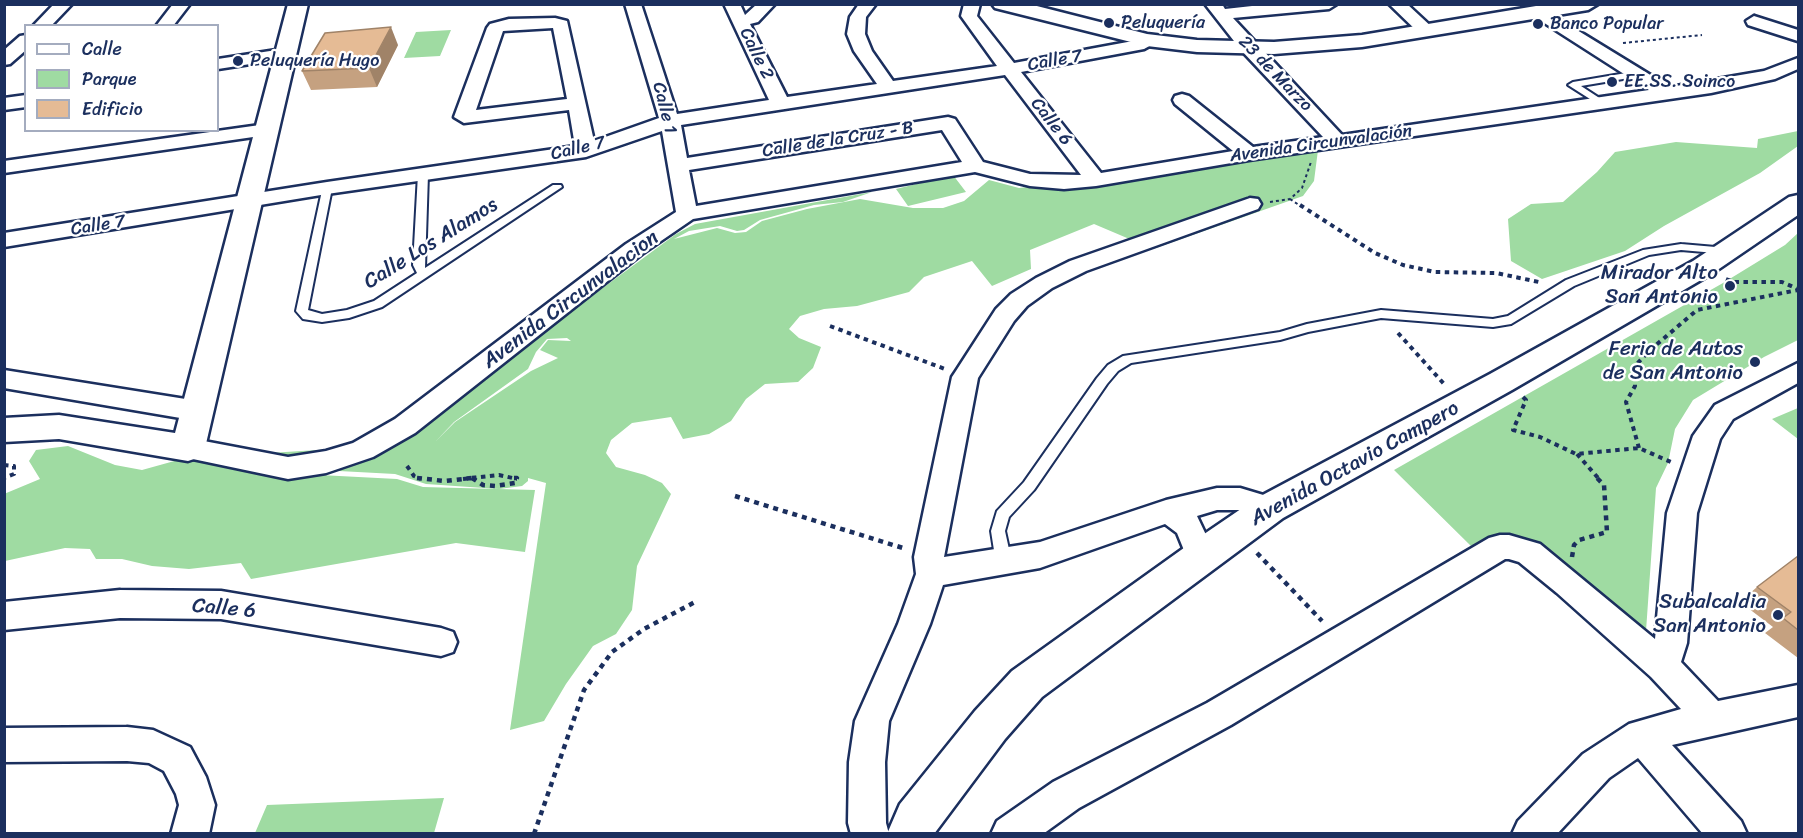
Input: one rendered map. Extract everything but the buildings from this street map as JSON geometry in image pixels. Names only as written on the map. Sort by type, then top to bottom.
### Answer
[{"type":"main road","points":[[4,430],[59,427],[188,448],[282,61],[298,4]]},
{"type":"main road","points":[[1002,4],[1147,40],[1197,46],[1312,46],[1541,13],[1588,4]]},
{"type":"main road","name":"Avenida Octavio Campero","points":[[910,834],[916,820],[990,725],[1028,684],[1201,556],[1270,508],[1501,382],[1727,265],[1798,203]]},
{"type":"street","points":[[43,24],[64,4]]},
{"type":"street","points":[[166,24],[182,4]]},
{"type":"street","name":"Calle 1","points":[[633,4],[670,121],[687,214]]},
{"type":"street","name":"Calle 2","points":[[732,4],[780,103]]},
{"type":"street","points":[[740,21],[752,18],[767,4]]},
{"type":"street","points":[[868,4],[858,17],[856,34],[863,51],[888,87]]},
{"type":"street","name":"Calle 6","points":[[972,4],[969,16],[972,23],[1096,180]]},
{"type":"street","points":[[1217,9],[1329,4]]},
{"type":"street","points":[[1397,4],[1426,30]]},
{"type":"street","name":"23 de Marzo","points":[[1217,9],[1247,46],[1338,142]]},
{"type":"street","points":[[1541,13],[1668,94]]},
{"type":"street","points":[[1754,21],[1798,36]]},
{"type":"street","points":[[577,103],[464,117],[495,31],[509,24],[561,25],[577,103],[586,151]]},
{"type":"street","points":[[4,39],[24,38]]},
{"type":"street","points":[[4,60],[24,40]]},
{"type":"street","name":"Calle 7","points":[[4,240],[327,188],[586,151],[670,121],[1010,69],[1138,45],[1147,40]]},
{"type":"street","points":[[219,64],[282,61]]},
{"type":"street","points":[[219,75],[282,61]]},
{"type":"street","name":"Avenida Circunvalación","points":[[975,166],[1030,180],[1064,183],[1096,180],[1249,154],[1668,94],[1768,75],[1798,63]]},
{"type":"street","points":[[4,93],[24,90]]},
{"type":"street","points":[[1182,100],[1249,154]]},
{"type":"street","points":[[4,104],[24,101]]},
{"type":"street","name":"Calle de la Cruz - B","points":[[677,166],[948,123],[975,166]]},
{"type":"street","points":[[4,168],[267,130]]},
{"type":"street","name":"Avenida Circunvalacion","points":[[188,448],[288,468],[326,462],[363,450],[405,426],[634,249],[687,214],[975,166]]},
{"type":"street","points":[[870,834],[867,823],[867,762],[872,721],[914,624],[930,565],[965,377],[1005,315],[1019,300],[1044,283],[1078,266],[1250,204]]},
{"type":"street","points":[[1663,666],[1671,643],[1682,513],[1707,436],[1724,412],[1798,372]]},
{"type":"street","points":[[4,379],[198,411]]},
{"type":"street","points":[[930,565],[1004,563],[1040,555],[1166,513],[1217,499],[1240,499],[1270,508]]},
{"type":"street","points":[[1166,513],[1178,517],[1189,526],[1201,556]]},
{"type":"street","points":[[1010,834],[1066,795],[1219,714],[1500,547],[1509,547],[1529,553],[1663,666],[1712,718]]},
{"type":"street","name":"Calle 6","points":[[4,616],[120,604],[221,605],[441,642]]},
{"type":"street","points":[[1531,834],[1596,766],[1641,736],[1712,718],[1798,702]]},
{"type":"street","points":[[1641,736],[1728,834]]},
{"type":"street","points":[[4,745],[127,744],[153,747],[177,759],[193,790],[197,805],[190,834]]},
{"type":"lane","points":[[1601,103],[1573,85],[1638,74]]},
{"type":"lane","points":[[423,174],[419,265],[420,270],[425,273]]},
{"type":"lane","name":"Calle Los Alamos","points":[[327,188],[302,311],[307,316],[322,318],[349,314],[378,304],[557,186]]},
{"type":"lane","points":[[1004,563],[998,531],[1002,515],[1029,486],[1113,368],[1128,359],[1280,336],[1307,328],[1381,314],[1493,323],[1510,320],[1524,314],[1565,286],[1647,252],[1698,247],[1727,265]]},
{"type":"path","points":[[1595,46],[1702,35]]},
{"type":"path","points":[[1338,142],[1312,154],[1309,171],[1302,188],[1290,199],[1375,253],[1403,266],[1435,272],[1496,273],[1565,286]]},
{"type":"path","points":[[1727,265],[1734,282],[1782,282],[1798,290]]},
{"type":"path","points":[[1639,448],[1626,402],[1635,386],[1635,366],[1649,351],[1697,310],[1798,290]]},
{"type":"path","points":[[1381,314],[1450,391]]},
{"type":"path","points":[[830,326],[965,377]]},
{"type":"path","points":[[1523,402],[1513,430],[1540,437],[1576,454],[1604,485],[1607,532],[1588,535],[1574,545],[1568,585]]},
{"type":"path","points":[[1576,454],[1608,449],[1639,448],[1696,472]]},
{"type":"path","points":[[4,465],[14,466],[14,474],[4,478]]},
{"type":"path","points":[[407,466],[414,476],[423,480],[445,481],[472,478],[499,475],[517,478],[514,483],[507,486],[483,484],[472,478]]},
{"type":"path","points":[[735,496],[930,565]]},
{"type":"path","points":[[1261,556],[1341,642]]},
{"type":"path","points":[[534,834],[584,690],[612,652],[644,629],[695,602]]},
{"type":"green space","points":[[451,30],[440,56],[404,58],[416,32]]},
{"type":"green space","points":[[1798,131],[1798,146],[1760,173],[1664,226],[1625,251],[1542,279],[1511,261],[1508,219],[1531,204],[1563,202],[1597,172],[1615,152],[1676,142],[1757,148],[1758,139]]},
{"type":"green space","points":[[1318,150],[1314,181],[1303,196],[1153,249],[1094,224],[1030,250],[1031,269],[992,286],[972,261],[924,277],[909,292],[857,306],[824,309],[800,316],[789,329],[799,338],[821,347],[813,368],[798,382],[765,384],[746,399],[731,421],[709,434],[683,439],[671,417],[632,423],[611,440],[606,453],[616,467],[645,475],[662,483],[671,494],[637,566],[632,610],[616,634],[593,646],[566,684],[544,721],[510,730],[546,483],[528,478],[522,486],[499,489],[426,484],[395,474],[264,467],[222,456],[365,447],[467,388],[676,234],[695,224],[872,192],[843,202],[814,205],[760,220],[744,230],[737,231],[720,226],[689,231],[674,239],[717,228],[735,233],[746,232],[762,221],[807,209],[860,199],[913,208],[943,208],[964,201],[989,180],[1019,188],[1158,173]],"holes":[[[567,338],[571,341],[548,340],[540,350],[558,358],[531,371],[455,422],[435,442],[454,422],[528,369],[536,352],[547,339]]]},
{"type":"green space","points":[[953,175],[966,192],[908,206],[896,189]]},
{"type":"green space","points":[[1798,233],[1798,340],[1764,357],[1693,400],[1675,429],[1668,463],[1656,488],[1646,631],[1643,633],[1501,541],[1483,540],[1471,546],[1394,470],[1723,283],[1785,245]]},
{"type":"green space","points":[[1798,408],[1798,439],[1772,419]]},
{"type":"green space","points":[[68,446],[115,465],[142,470],[196,455],[262,472],[397,479],[423,487],[535,490],[525,552],[456,543],[251,579],[241,563],[189,569],[152,566],[122,559],[96,559],[90,549],[65,548],[5,561],[4,494],[40,479],[29,461],[36,450]]},
{"type":"green space","points":[[444,798],[434,833],[255,833],[267,805]]},
{"type":"place","name":"Peluquería","points":[[1109,23]]},
{"type":"place","name":"Banco Popular","points":[[1538,24]]},
{"type":"place","name":"Peluquería Hugo","points":[[238,61]]},
{"type":"place","name":"EE.SS. Soinco","points":[[1612,82]]},
{"type":"place","name":"Mirador Alto San Antonio","points":[[1730,286]]},
{"type":"place","name":"Feria de Autos de San Antonio","points":[[1755,362]]},
{"type":"place","name":"Subalcaldia San Antonio","points":[[1778,615]]}]
